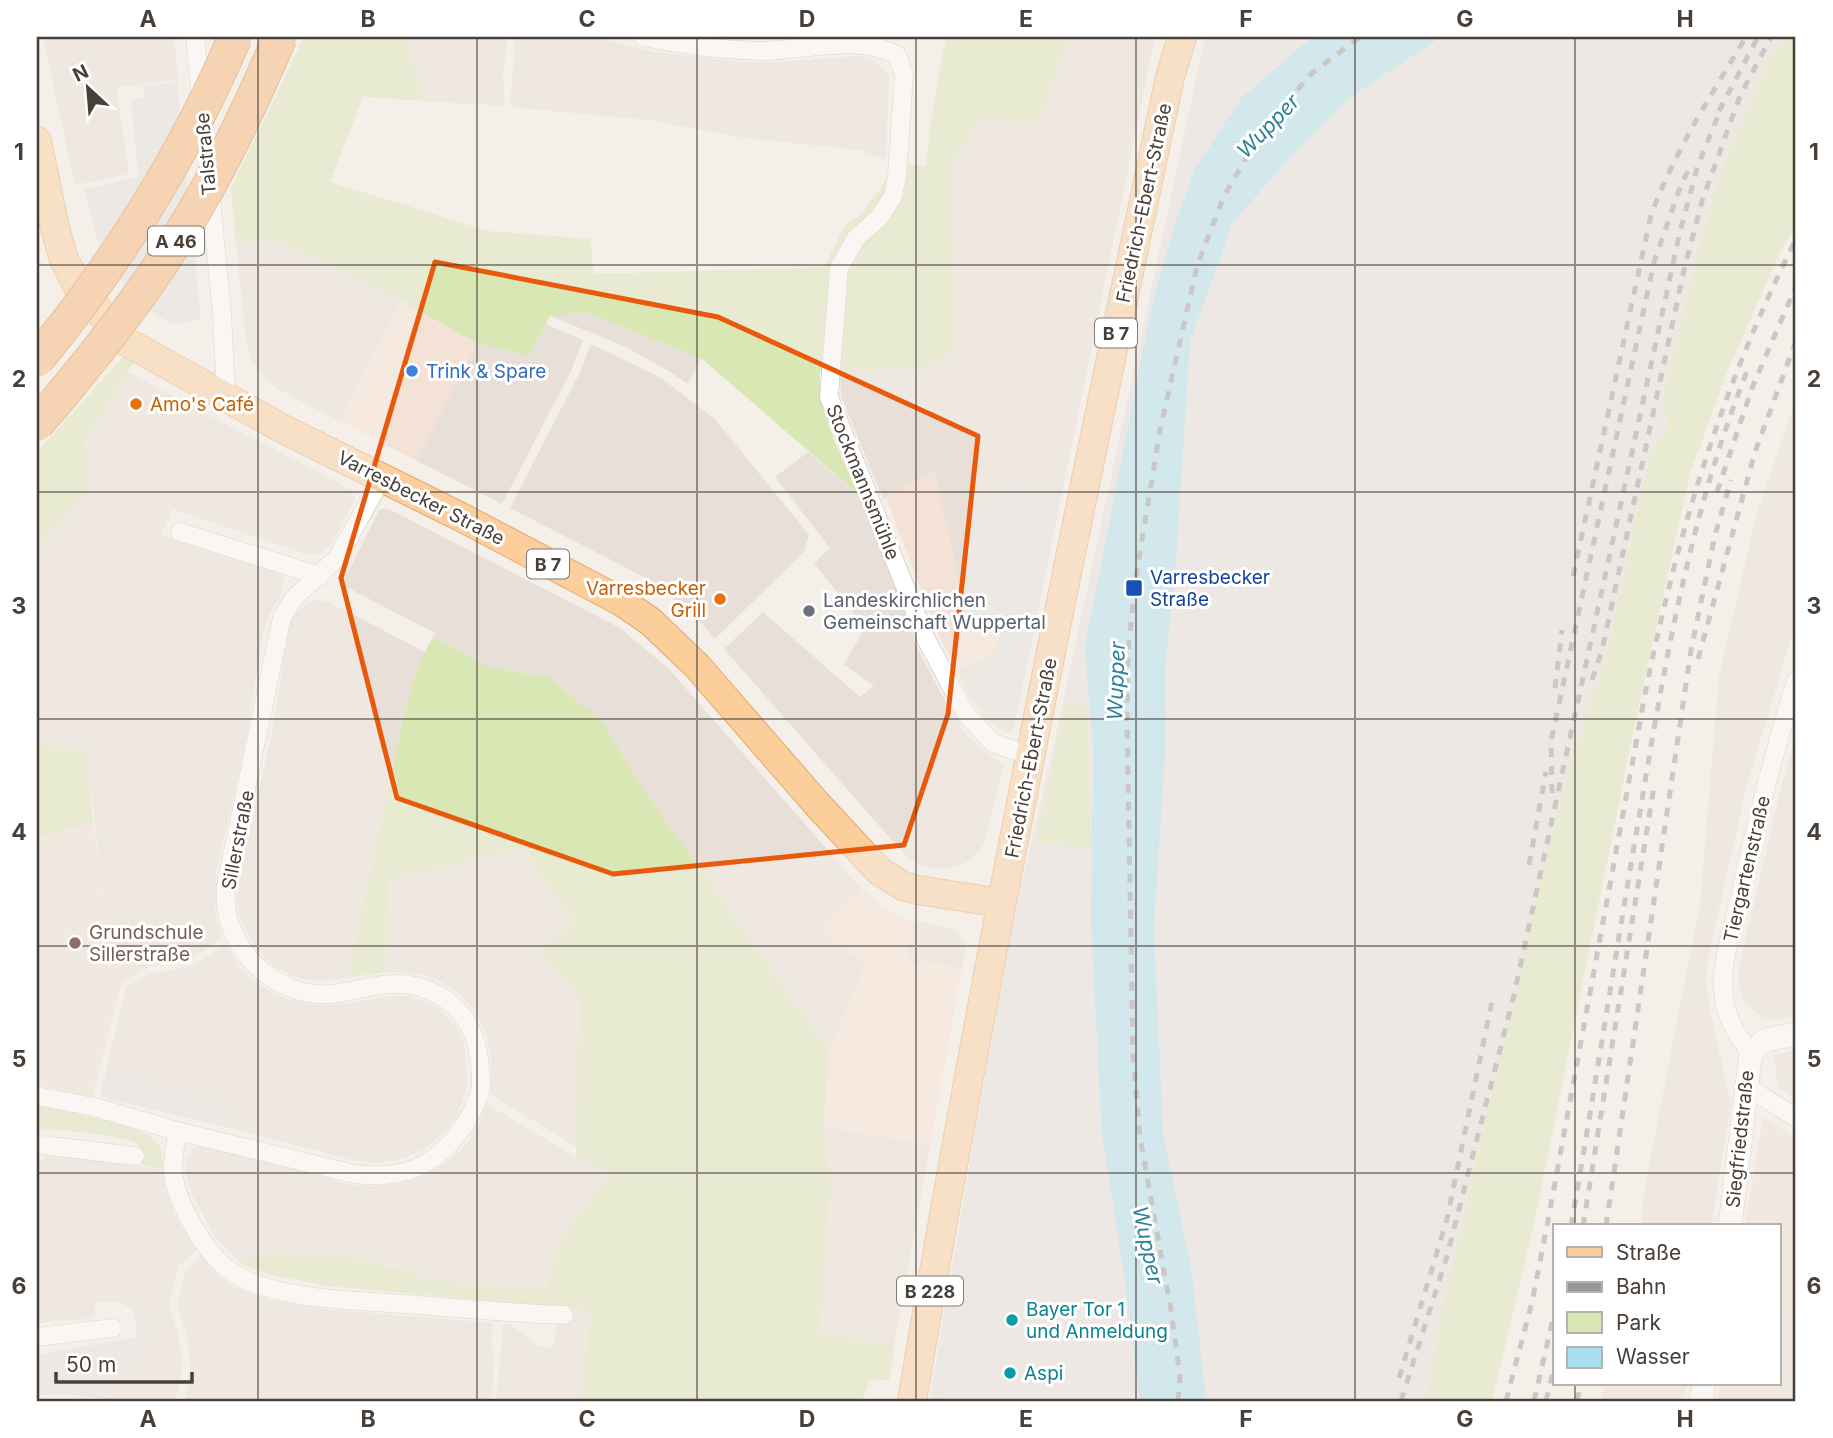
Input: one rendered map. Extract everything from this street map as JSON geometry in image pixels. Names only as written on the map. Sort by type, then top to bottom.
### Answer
[{"type":"highway","name":"A 46","points":[[37,360],[75,313],[143,215],[212,91],[235,37]]},
{"type":"highway","name":"A 46","points":[[37,424],[106,340],[177,241],[246,117],[280,37]]},
{"type":"main road","name":"Friedrich-Ebert-Straße","points":[[912,1401],[1001,903],[1123,300],[1170,77],[1182,37]]},
{"type":"main road","name":"Varresbecker Straße","points":[[37,141],[63,257],[78,287],[125,341],[285,430],[622,602],[650,621],[697,666],[879,871],[903,886],[918,890],[1001,903]]},
{"type":"street","name":"Talstraße","points":[[195,37],[222,313],[226,396]]},
{"type":"street","name":"Stockmannsmühle","points":[[643,37],[688,45],[748,50],[817,42],[854,44],[880,47],[897,55],[904,75],[900,153],[893,196],[878,218],[856,238],[839,268],[830,397],[926,639],[965,713],[993,743],[1031,756]]},
{"type":"street","name":"Sillerstraße","points":[[37,1096],[94,1107],[354,1174],[393,1176],[421,1167],[443,1151],[465,1125],[480,1091],[478,1046],[470,1025],[449,1002],[420,987],[396,983],[328,994],[300,991],[259,969],[240,948],[227,911],[226,885],[282,617],[294,598],[338,557],[382,478]]},
{"type":"street","points":[[180,533],[320,576]]},
{"type":"street","name":"Tiergartenstraße","points":[[1751,1052],[1737,1038],[1732,1027],[1725,1001],[1723,974],[1754,828],[1796,681]]},
{"type":"street","points":[[1751,1052],[1766,1040],[1796,1034]]},
{"type":"street","name":"Siegfriedstraße","points":[[1730,1224],[1751,1052]]},
{"type":"street","points":[[1748,1087],[1796,1118]]},
{"type":"street","points":[[177,1130],[173,1170],[186,1213],[206,1247],[230,1272],[256,1285],[340,1299],[564,1315]]},
{"type":"street","points":[[37,1146],[135,1156]]},
{"type":"street","points":[[37,1337],[113,1328]]},
{"type":"highlighted area","points":[[435,262],[718,317],[978,436],[948,714],[904,845],[613,874],[397,798],[341,578]]},
{"type":"shaded area","points":[[43,37],[174,37],[178,80],[116,87],[129,174],[75,185]]},
{"type":"shaded area","points":[[405,37],[508,37],[503,74],[504,106],[424,101]]},
{"type":"shaded area","points":[[515,37],[595,37],[655,52],[743,62],[859,56],[870,58],[889,75],[886,160],[860,150],[745,138],[648,120],[510,107]]},
{"type":"shaded area","points":[[1072,37],[1155,37],[1014,729],[1007,733],[987,721],[972,700],[957,670],[996,651],[999,634],[958,626],[959,590],[934,472],[883,499],[841,396],[840,370],[924,369],[955,349],[951,163],[983,118],[1059,69]]},
{"type":"shaded area","points":[[1205,37],[1796,37],[1771,56],[1722,166],[1696,258],[1662,400],[1669,421],[1665,437],[1651,450],[1606,655],[1561,791],[1443,1304],[1447,1401],[929,1401],[1015,913],[1052,754]]},
{"type":"shaded area","points":[[1212,37],[1278,37],[1262,52],[1223,64],[1203,65]]},
{"type":"shaded area","points":[[177,82],[201,320],[172,324],[146,309],[116,275],[98,241],[84,189],[138,177],[131,99],[144,98],[143,86]]},
{"type":"shaded area","points":[[1387,133],[1491,155],[1485,182],[1382,160]]},
{"type":"shaded area","points":[[275,240],[401,301],[340,421],[281,391],[267,381],[250,358],[236,244]]},
{"type":"shaded area","points":[[1269,252],[1281,255],[1212,577],[1199,575]]},
{"type":"shaded area","points":[[401,301],[477,343],[417,461],[340,421]]},
{"type":"shaded area","points":[[586,312],[701,358],[688,384],[624,346],[550,316]]},
{"type":"shaded area","points":[[546,324],[583,340],[571,371],[502,504],[417,461],[477,343],[529,356]]},
{"type":"shaded area","points":[[591,344],[660,377],[715,419],[809,535],[804,552],[715,639],[702,623],[648,579],[510,508],[579,374]]},
{"type":"shaded area","points":[[127,372],[352,490],[355,498],[333,542],[322,552],[314,554],[307,554],[172,509],[161,535],[211,553],[221,550],[275,569],[284,581],[283,590],[267,619],[263,633],[247,736],[216,873],[215,913],[222,936],[215,944],[192,958],[148,967],[122,981],[105,905],[86,750],[37,745],[37,550],[89,488],[85,440]]},
{"type":"shaded area","points":[[1796,399],[1796,621],[1746,789],[1708,958],[1706,978],[1709,1006],[1731,1105],[1711,1224],[1640,1224],[1647,1175],[1700,905],[1719,676],[1757,513]]},
{"type":"shaded area","points":[[808,452],[858,494],[892,575],[916,645],[951,712],[969,738],[1004,766],[985,842],[977,854],[965,863],[935,869],[919,865],[904,854],[724,649],[763,612],[860,697],[874,686],[844,664],[865,628],[814,563],[830,548],[775,477]]},
{"type":"shaded area","points":[[934,471],[956,562],[958,626],[999,634],[996,651],[957,670],[938,633],[886,498]]},
{"type":"shaded area","points":[[1001,481],[1061,492],[1014,724],[989,719],[990,705],[976,701],[979,684],[966,682],[968,669],[981,670],[983,658],[998,660],[1003,628],[966,621],[975,572],[968,571],[980,506],[995,508]]},
{"type":"shaded area","points":[[387,508],[620,628],[669,669],[862,889],[818,928],[865,965],[829,1051],[633,774],[604,723],[549,677],[489,667],[433,637],[435,633],[342,585],[379,510]]},
{"type":"shaded area","points":[[317,600],[329,602],[425,652],[417,667],[402,724],[347,978],[319,981],[295,977],[274,966],[257,951],[239,915],[237,898],[239,878],[271,738],[290,622],[297,612]]},
{"type":"shaded area","points":[[1796,736],[1796,1017],[1774,1020],[1752,1010],[1743,999],[1739,986],[1739,967],[1781,787]]},
{"type":"shaded area","name":"Grundschule Sillerstraße","points":[[93,821],[105,905],[122,981],[92,1098],[37,1085],[37,839]]},
{"type":"shaded area","points":[[526,847],[536,869],[576,922],[538,953],[579,996],[576,1147],[489,1093],[492,1074],[485,1031],[476,1013],[461,995],[426,975],[386,972],[389,880]]},
{"type":"shaded area","points":[[862,889],[878,904],[914,921],[906,963],[920,966],[922,960],[962,968],[930,1145],[823,1126],[829,1051],[865,965],[818,929]]},
{"type":"shaded area","points":[[1018,913],[1082,923],[1068,1065],[993,1053]]},
{"type":"shaded area","points":[[914,921],[951,928],[958,932],[966,944],[962,968],[922,961],[921,966],[906,963]]},
{"type":"shaded area","points":[[225,942],[241,969],[274,994],[293,1001],[335,1005],[409,996],[430,1003],[442,1011],[455,1026],[464,1043],[467,1079],[464,1097],[456,1117],[442,1135],[423,1150],[402,1159],[375,1163],[348,1159],[226,1127],[232,1104],[106,1071],[127,986],[150,974],[193,965],[219,949]]},
{"type":"shaded area","points":[[1796,1051],[1796,1099],[1778,1087],[1774,1055]]},
{"type":"shaded area","points":[[106,1071],[232,1104],[226,1127],[100,1097]]},
{"type":"shaded area","points":[[487,1104],[576,1157],[611,1173],[561,1239],[545,1290],[421,1279],[417,1270],[353,1258],[313,1258],[274,1253],[254,1256],[242,1264],[215,1236],[191,1193],[186,1160],[193,1149],[205,1145],[352,1185],[404,1183],[430,1173],[449,1161],[465,1146],[478,1126]]},
{"type":"shaded area","points":[[1763,1117],[1796,1139],[1796,1317],[1780,1314],[1780,1224],[1745,1224]]},
{"type":"shaded area","points":[[823,1126],[930,1145],[894,1347],[820,1334],[831,1185]]},
{"type":"shaded area","points":[[45,1153],[163,1170],[166,1191],[175,1216],[196,1250],[179,1266],[169,1303],[182,1360],[175,1401],[109,1400],[122,1373],[155,1333],[134,1311],[119,1301],[96,1302],[93,1317],[87,1319],[37,1324],[37,1161],[45,1160]]},
{"type":"shaded area","points":[[201,1255],[213,1271],[233,1287],[266,1299],[324,1309],[493,1323],[491,1350],[495,1351],[491,1401],[184,1401],[190,1363],[188,1340],[177,1304],[186,1271]]},
{"type":"shaded area","points":[[553,1307],[590,1310],[582,1401],[496,1401],[503,1324],[510,1325],[534,1341],[534,1346],[551,1348],[555,1343],[557,1311]]},
{"type":"shaded area","points":[[134,1311],[155,1333],[122,1373],[109,1400],[68,1394],[37,1395],[37,1355],[137,1337]]},
{"type":"shaded area","points":[[1780,1314],[1796,1317],[1796,1401],[1717,1401],[1720,1386],[1780,1386]]},
{"type":"shaded area","points":[[942,1343],[956,1345],[946,1401],[932,1401]]},
{"type":"shaded area","points":[[1605,1386],[1686,1386],[1683,1401],[1601,1401]]},
{"type":"green space","points":[[304,37],[405,37],[424,101],[363,97],[330,182],[489,231],[591,239],[593,274],[824,267],[844,227],[863,212],[895,164],[926,166],[932,112],[946,37],[1072,37],[1036,123],[983,118],[951,163],[955,349],[924,369],[820,371],[826,418],[858,494],[701,358],[586,312],[550,316],[529,356],[477,343],[401,301],[275,240],[236,244],[231,188]]},
{"type":"green space","points":[[1785,37],[1796,37],[1796,224],[1776,261],[1728,370],[1690,473],[1636,719],[1534,1224],[1492,1401],[1426,1401],[1443,1304],[1561,791],[1606,655],[1651,450],[1666,432],[1668,422],[1662,400],[1696,258],[1722,166],[1771,56]]},
{"type":"green space","points":[[125,355],[135,360],[85,440],[89,488],[37,550],[37,452]]},
{"type":"green space","points":[[433,637],[489,667],[549,677],[604,723],[633,774],[829,1051],[823,1126],[831,1185],[820,1333],[894,1347],[889,1380],[870,1381],[862,1401],[582,1401],[590,1310],[328,1286],[270,1275],[242,1264],[254,1256],[274,1253],[313,1258],[353,1258],[417,1271],[421,1279],[545,1290],[561,1239],[611,1173],[576,1157],[579,996],[538,953],[575,922],[536,869],[526,847],[389,880],[386,972],[347,978],[402,724],[417,667]]},
{"type":"green space","points":[[1066,703],[1087,706],[1091,849],[1036,842]]},
{"type":"green space","points":[[37,745],[86,750],[93,821],[37,839]]},
{"type":"green space","points":[[37,1105],[121,1125],[150,1136],[160,1146],[163,1170],[142,1165],[141,1148],[130,1141],[89,1133],[37,1130]]},
{"type":"water","name":"Wupper","points":[[1312,37],[1441,37],[1349,98],[1289,158],[1232,224],[1190,342],[1176,560],[1165,667],[1165,755],[1154,927],[1163,1133],[1191,1267],[1205,1390],[1204,1401],[1140,1401],[1102,1136],[1091,924],[1093,749],[1085,647],[1152,303],[1194,170],[1242,97]]},
{"type":"railway","points":[[1178,1401],[1180,1376],[1140,1138],[1133,1055],[1127,719],[1128,652],[1135,583],[1160,430],[1197,266],[1224,196],[1262,131],[1312,73],[1360,37]]},
{"type":"railway","points":[[1573,576],[1651,215],[1682,146],[1746,37]]},
{"type":"railway","points":[[1719,111],[1758,37]]},
{"type":"railway","points":[[1592,680],[1602,650],[1684,270],[1702,201],[1740,96],[1771,37]]},
{"type":"railway","points":[[1401,1401],[1447,1256],[1514,995],[1679,236],[1697,168],[1723,103]]},
{"type":"railway","points":[[1552,793],[1551,741],[1654,262],[1682,182],[1692,164]]},
{"type":"railway","points":[[1506,1401],[1532,1302],[1646,689],[1673,572],[1688,515],[1725,404],[1746,349],[1796,239]]},
{"type":"railway","points":[[1717,492],[1752,388],[1796,286]]},
{"type":"railway","points":[[1698,659],[1755,452],[1796,341]]},
{"type":"railway","points":[[1571,1224],[1652,740],[1684,576],[1713,469],[1750,364]]},
{"type":"railway","points":[[1606,1224],[1691,650],[1715,535],[1731,480]]},
{"type":"railway","points":[[1555,688],[1562,630]]},
{"type":"railway","points":[[1529,865],[1546,772]]},
{"type":"railway","points":[[1583,1224],[1654,786]]},
{"type":"railway","points":[[1399,1378],[1447,1219],[1492,1001]]},
{"type":"railway","points":[[1534,1401],[1553,1319]]},
{"type":"railway","points":[[1546,1401],[1553,1371]]},
{"type":"railway","points":[[1577,1401],[1581,1386]]},
{"type":"place","name":"Trink & Spare","points":[[412,371]]},
{"type":"place","name":"Amo's Café","points":[[136,404]]},
{"type":"place","name":"Varresbecker Straße","points":[[1134,588]]},
{"type":"place","name":"Varresbecker Grill","points":[[720,599]]},
{"type":"place","name":"Landeskirchlichen Gemeinschaft Wuppertal","points":[[809,611]]},
{"type":"place","name":"Grundschule Sillerstraße","points":[[75,943]]},
{"type":"place","name":"Bayer Tor 1 und Anmeldung","points":[[1012,1320]]},
{"type":"place","name":"Aspi","points":[[1010,1373]]}]
